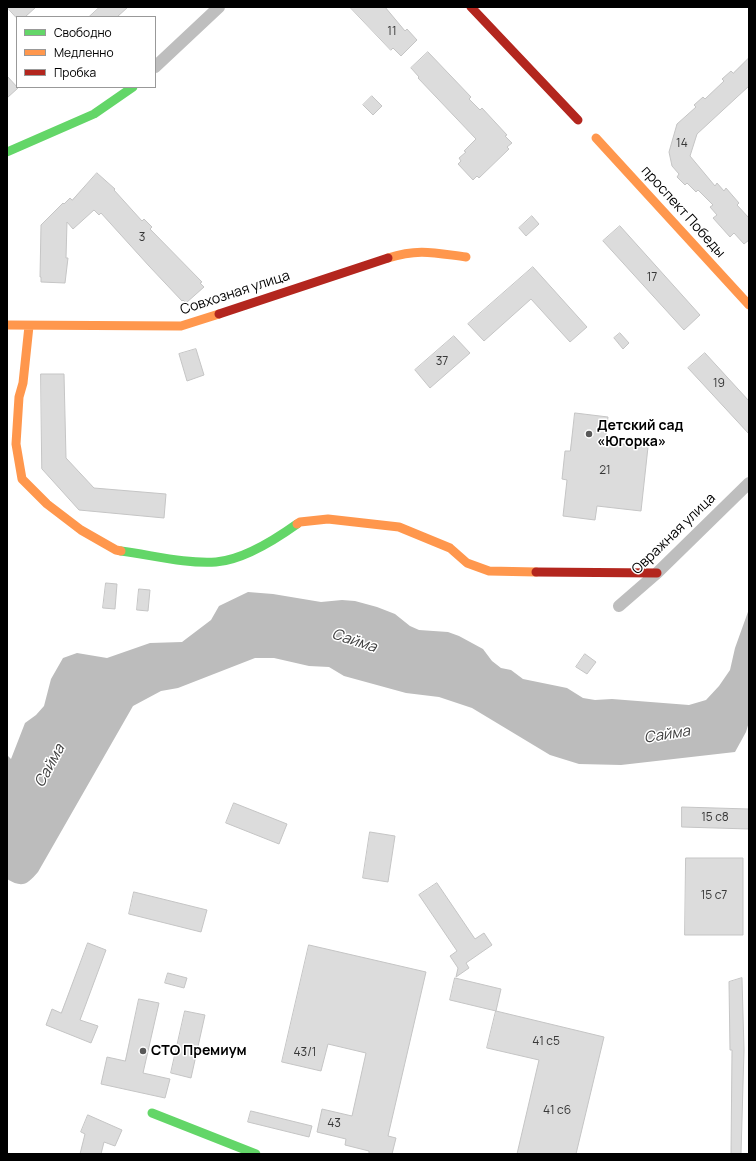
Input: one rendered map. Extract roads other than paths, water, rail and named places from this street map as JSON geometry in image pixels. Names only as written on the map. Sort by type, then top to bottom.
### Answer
[{"type":"street","points":[[156,66],[219,7]]},
{"type":"street","points":[[471,7],[578,120]]},
{"type":"street","points":[[7,152],[94,114],[132,88]]},
{"type":"street","name":"проспект Победы","points":[[596,138],[749,305]]},
{"type":"street","name":"Совхозная улица","points":[[7,325],[181,326],[407,252],[419,251],[466,257]]},
{"type":"street","points":[[29,326],[23,383],[19,397],[16,444],[22,479],[52,508],[81,530],[116,550],[182,560],[217,562],[250,552],[279,538],[300,522],[328,519],[399,527],[450,548],[467,563],[488,571],[657,573]]},
{"type":"street","name":"Овражная улица","points":[[619,606],[657,573],[749,483]]},
{"type":"street","points":[[152,1113],[256,1154]]},
{"type":"water","name":"Сайма","points":[[248,592],[273,594],[321,602],[342,600],[355,601],[377,607],[395,614],[410,626],[419,630],[448,632],[459,636],[483,649],[492,661],[501,668],[511,670],[523,679],[567,688],[583,698],[595,700],[612,699],[689,705],[706,700],[719,686],[730,670],[735,648],[749,609],[749,722],[746,732],[735,752],[621,765],[579,764],[550,755],[472,708],[439,697],[406,693],[344,676],[329,667],[309,666],[274,658],[255,658],[178,688],[161,691],[133,706],[38,872],[31,880],[24,884],[17,884],[7,879],[7,755],[11,759],[25,723],[36,715],[44,706],[51,679],[63,658],[77,653],[107,658],[150,643],[182,642],[211,620],[219,606]]},
{"type":"place","name":"Детский сад «Югорка»","points":[[589,434]]},
{"type":"place","name":"СТО Премиум","points":[[143,1051]]}]
